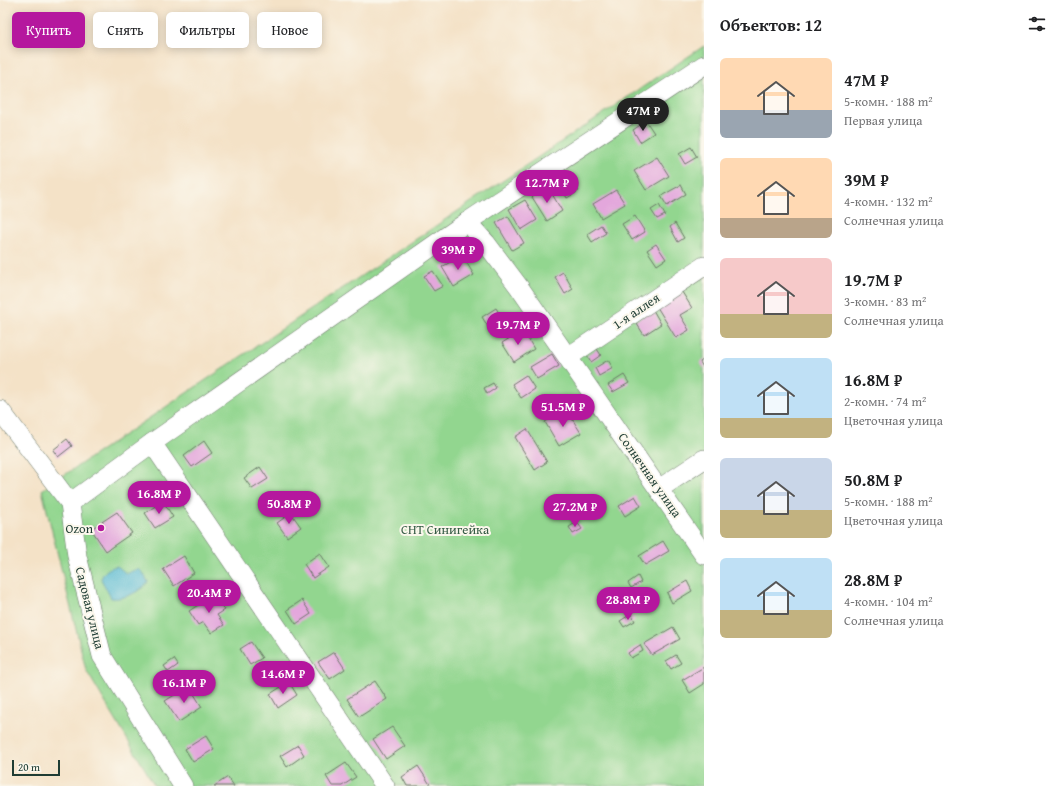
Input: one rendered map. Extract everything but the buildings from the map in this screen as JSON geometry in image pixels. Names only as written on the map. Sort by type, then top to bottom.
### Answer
[{"type":"street","points":[[0,410],[70,503],[152,443],[467,222],[704,65]]},
{"type":"street","name":"Солнечная улица","points":[[467,222],[486,243],[568,357],[704,555]]},
{"type":"street","name":"1-я аллея","points":[[568,357],[704,266]]},
{"type":"street","points":[[152,443],[385,786]]},
{"type":"street","points":[[659,489],[704,459]]},
{"type":"street","name":"Садовая улица","points":[[70,503],[77,556],[102,656],[183,786]]},
{"type":"green space","name":"СНТ Синигейка","points":[[704,46],[704,786],[155,786],[86,670],[42,490]]},
{"type":"water","points":[[117,566],[127,574],[135,570],[140,570],[148,582],[141,589],[131,594],[121,598],[111,598],[101,579],[107,570]]},
{"type":"place","name":"Ozon","points":[[101,528]]}]
